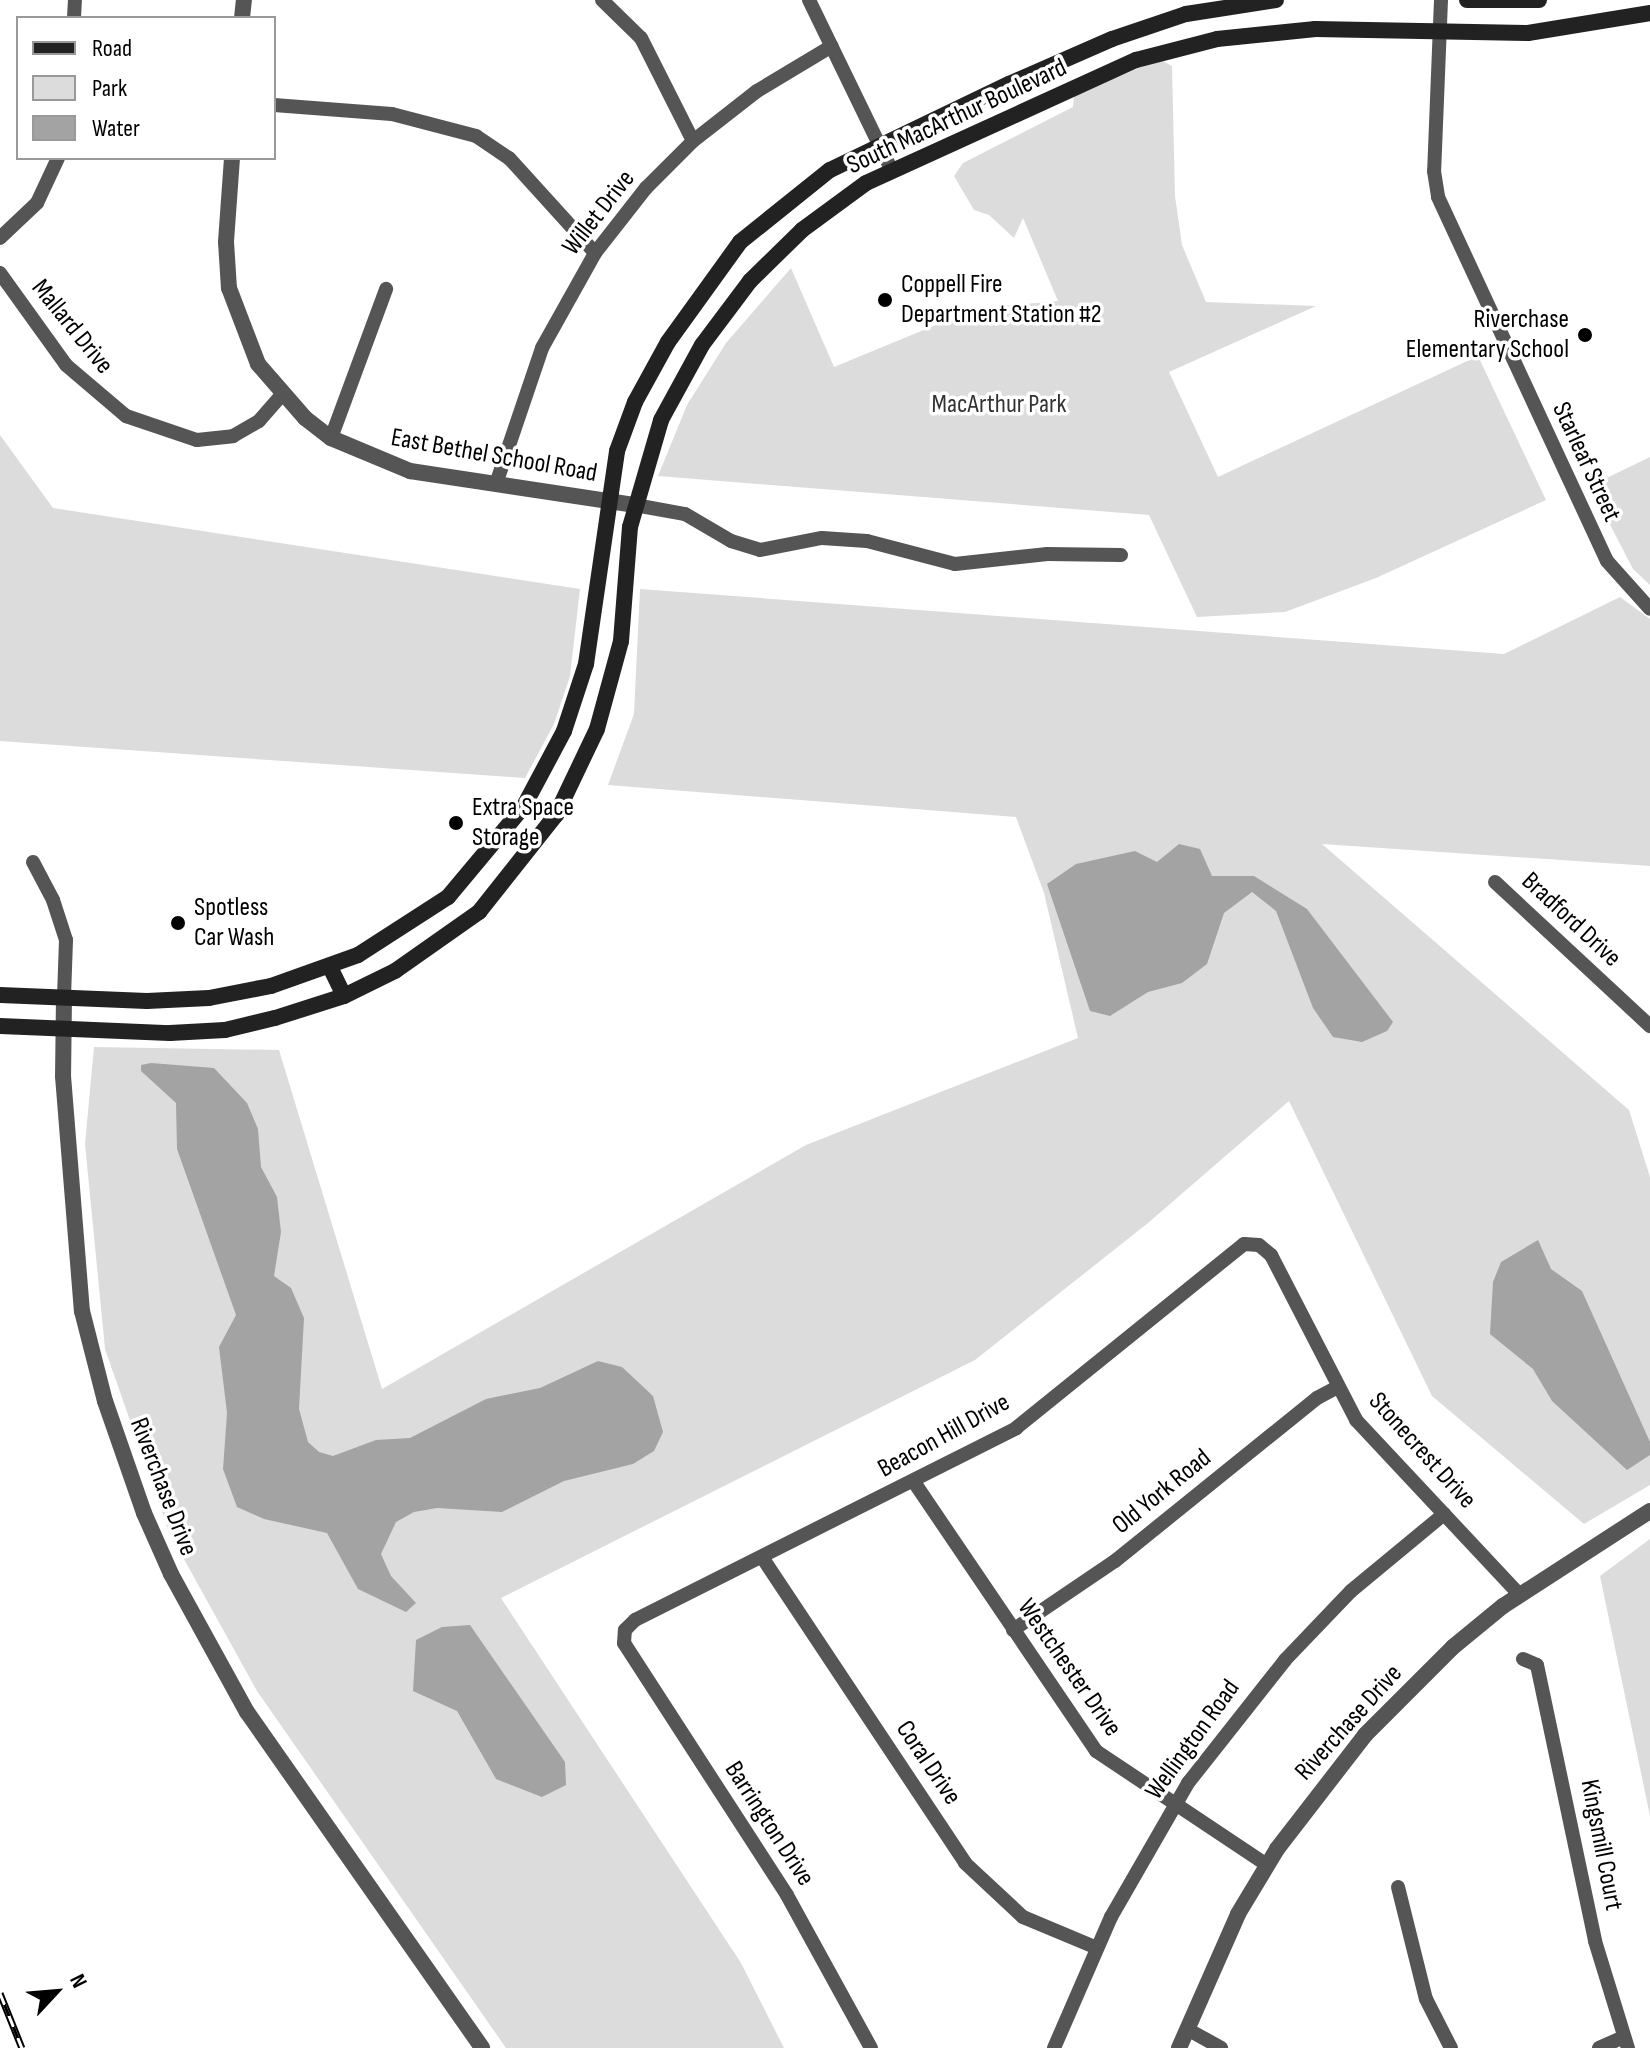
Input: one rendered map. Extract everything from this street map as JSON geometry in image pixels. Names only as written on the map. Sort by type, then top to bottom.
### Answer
[{"type":"main road","name":"South MacArthur Boulevard","points":[[0,995],[209,998],[330,967],[389,939],[448,897],[474,872],[524,806],[564,731],[583,675],[607,499],[635,402],[706,284],[740,242],[783,204],[879,143],[1112,39],[1186,14],[1276,0]]},
{"type":"main road","points":[[1467,0],[1539,0]]},
{"type":"main road","name":"South MacArthur Boulevard","points":[[0,1026],[225,1030],[344,996],[424,955],[479,912],[556,815],[592,743],[611,687],[621,641],[635,505],[661,420],[732,302],[813,221],[891,169],[1136,60],[1175,49],[1264,31],[1440,28],[1528,33],[1650,13]]},
{"type":"main road","points":[[330,967],[344,996]]},
{"type":"street","points":[[602,0],[641,38],[693,141]]},
{"type":"street","points":[[809,0],[891,169]]},
{"type":"street","name":"Starleaf Street","points":[[1441,0],[1434,171],[1438,197],[1607,561],[1650,609]]},
{"type":"street","name":"Willet Drive","points":[[497,481],[537,358],[568,292],[595,253],[646,188],[693,141],[757,91],[832,46]]},
{"type":"street","points":[[276,105],[392,114],[476,136],[509,158],[595,253]]},
{"type":"street","points":[[0,238],[37,203],[57,160]]},
{"type":"street","name":"East Bethel School Road","points":[[232,160],[226,242],[229,288],[258,364],[281,396],[331,438],[410,471],[497,481],[635,505]]},
{"type":"street","name":"Mallard Drive","points":[[0,273],[66,365],[126,416],[197,440],[233,436],[259,421],[281,396]]},
{"type":"street","points":[[331,438],[386,289]]},
{"type":"street","points":[[635,505],[685,514],[731,541],[760,550],[822,538],[867,541],[955,564],[1047,554],[1121,555]]},
{"type":"street","name":"Riverchase Drive","points":[[33,862],[53,900],[66,940],[63,1029],[71,1210],[82,1311],[105,1401],[144,1513],[171,1574],[247,1712],[482,2048]]},
{"type":"street","name":"Bradford Drive","points":[[1495,882],[1650,1026]]},
{"type":"street","name":"Beacon Hill Drive","points":[[625,1630],[635,1620],[1016,1428],[1244,1244],[1259,1245]]},
{"type":"street","name":"Stonecrest Drive","points":[[1259,1245],[1271,1255],[1356,1420],[1519,1594]]},
{"type":"street","name":"Old York Road","points":[[1013,1630],[1115,1561],[1338,1387]]},
{"type":"street","name":"Westchester Drive","points":[[914,1482],[1096,1751],[1173,1806],[1267,1865]]},
{"type":"street","name":"Riverchase Drive","points":[[1179,2048],[1238,1914],[1267,1865],[1365,1735],[1453,1647],[1519,1594],[1650,1511]]},
{"type":"street","name":"Wellington Road","points":[[1054,2048],[1097,1948],[1173,1806],[1285,1660],[1351,1591],[1444,1514]]},
{"type":"street","name":"Coral Drive","points":[[762,1557],[965,1863],[1023,1917],[1097,1948]]},
{"type":"street","name":"Barrington Drive","points":[[625,1630],[624,1643],[787,1895],[871,2048]]},
{"type":"street","name":"Kingsmill Court","points":[[1523,1659],[1537,1665],[1595,1941],[1626,2043]]},
{"type":"street","points":[[1398,1887],[1426,1999],[1451,2048]]},
{"type":"street","points":[[1187,2029],[1221,2048]]},
{"type":"street","points":[[1599,2048],[1626,2043]]},
{"type":"green space","name":"MacArthur Park","points":[[1159,59],[1172,66],[1175,196],[1182,245],[1206,302],[1316,306],[1169,372],[1218,477],[1478,356],[1546,500],[1376,578],[1285,612],[1197,617],[1149,515],[658,476],[687,405],[726,343],[791,268],[834,367],[977,308],[1058,301],[1023,218],[1014,238],[989,215],[974,210],[954,176],[963,163],[1073,107],[1074,96]]},
{"type":"green space","points":[[0,435],[53,508],[580,589],[570,676],[554,724],[525,778],[0,741]]},
{"type":"green space","points":[[1650,457],[1650,585],[1633,569],[1590,486]]},
{"type":"green space","points":[[640,589],[1504,654],[1620,597],[1650,619],[1650,866],[1322,844],[1629,1110],[1650,1177],[1650,1485],[1584,1524],[1432,1396],[1289,1101],[1148,1223],[975,1360],[501,1598],[741,1963],[784,2048],[506,2048],[257,1691],[169,1532],[105,1349],[85,1144],[94,1047],[279,1050],[382,1389],[806,1145],[1078,1038],[1044,893],[1016,817],[608,785],[634,714]]},
{"type":"green space","points":[[1650,1539],[1650,1816],[1600,1576]]},
{"type":"water","points":[[1179,844],[1200,849],[1212,876],[1254,876],[1307,909],[1393,1022],[1387,1031],[1362,1042],[1333,1037],[1313,1008],[1276,911],[1252,892],[1224,913],[1207,964],[1182,983],[1148,992],[1110,1016],[1090,1011],[1047,884],[1076,864],[1135,851],[1157,862]]},
{"type":"water","points":[[151,1063],[214,1068],[247,1103],[258,1129],[261,1167],[277,1197],[281,1232],[274,1276],[291,1288],[304,1318],[299,1409],[308,1442],[319,1452],[333,1456],[376,1440],[410,1438],[486,1399],[540,1388],[598,1361],[622,1367],[653,1396],[663,1432],[654,1451],[633,1464],[564,1481],[502,1512],[437,1508],[414,1512],[396,1522],[381,1554],[391,1576],[416,1603],[406,1612],[358,1589],[327,1533],[264,1519],[237,1507],[223,1469],[227,1413],[219,1347],[236,1315],[177,1149],[176,1103],[141,1071],[141,1065]]},
{"type":"water","points":[[1538,1240],[1551,1269],[1582,1291],[1650,1442],[1650,1455],[1627,1470],[1552,1401],[1533,1369],[1490,1334],[1493,1282],[1501,1262]]},
{"type":"water","points":[[470,1625],[565,1762],[566,1785],[542,1797],[496,1779],[457,1711],[413,1691],[416,1640],[442,1627]]},
{"type":"railway","points":[[0,1993],[22,2048]]},
{"type":"place","name":"Coppell Fire Department Station #2","points":[[885,300]]},
{"type":"place","name":"Riverchase Elementary School","points":[[1585,335]]},
{"type":"place","name":"Extra Space Storage","points":[[456,823]]},
{"type":"place","name":"Spotless Car Wash","points":[[178,923]]}]
